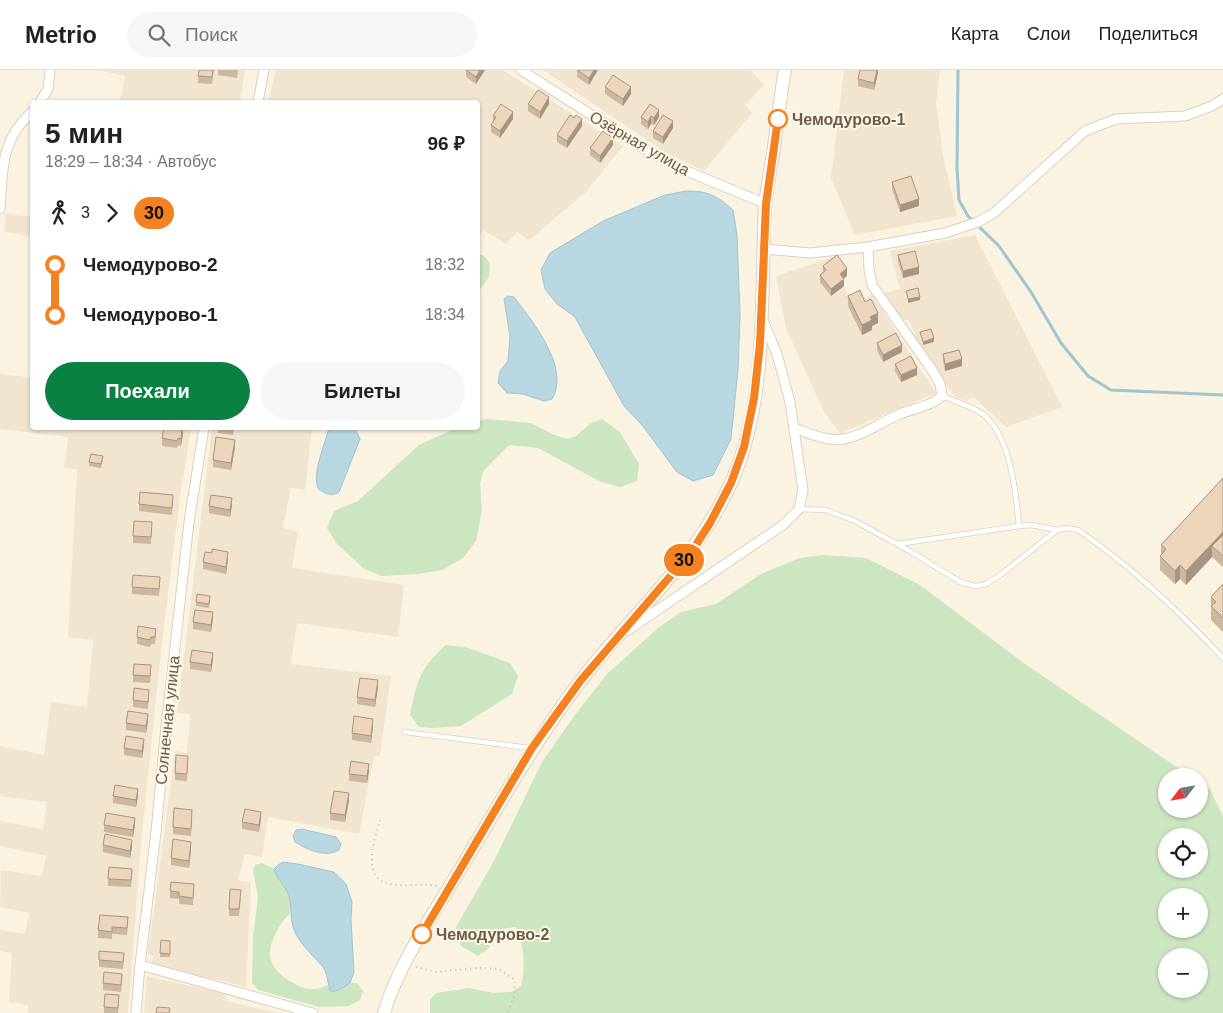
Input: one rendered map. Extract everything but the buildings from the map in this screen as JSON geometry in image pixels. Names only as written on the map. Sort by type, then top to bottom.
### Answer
[{"type":"street","points":[[41,100],[48,89],[50,70]]},
{"type":"street","points":[[258,100],[264,70]]},
{"type":"street","name":"Озёрная улица","points":[[521,70],[648,151],[677,167],[766,204]]},
{"type":"street","points":[[386,1007],[412,949],[532,748],[574,688],[692,551],[710,523],[731,483],[744,447],[754,398],[760,344],[766,204],[785,70]]},
{"type":"street","points":[[764,250],[810,253],[868,247],[945,233],[978,222],[994,213],[1085,131],[1116,118],[1185,116],[1212,106],[1223,98]]},
{"type":"street","points":[[0,209],[4,162],[9,140],[30,114]]},
{"type":"street","points":[[794,428],[824,439],[843,439],[868,430],[900,414],[935,402],[942,396],[940,384],[932,370],[872,285],[868,247]]},
{"type":"street","points":[[618,637],[783,525],[799,509],[803,490],[790,402],[777,354],[761,316]]},
{"type":"street","name":"Солнечная улица","points":[[136,1013],[189,522],[204,430]]},
{"type":"street","points":[[140,965],[313,1013]]},
{"type":"lane","points":[[942,396],[983,414],[998,431],[1008,459],[1016,496],[1019,526]]},
{"type":"lane","points":[[799,509],[825,510],[855,521],[898,544],[962,583],[976,586],[986,584],[1004,572],[1056,530]]},
{"type":"lane","points":[[898,544],[1019,526],[1078,530],[1147,584],[1223,658]]},
{"type":"lane","points":[[405,732],[532,748]]},
{"type":"path","points":[[380,820],[372,852],[372,869],[380,880],[390,884],[430,884],[448,889]]},
{"type":"path","points":[[405,965],[436,972],[477,968],[500,970],[515,980],[514,996],[508,1013]]},
{"type":"shaded area","points":[[98,70],[245,70],[240,100],[120,100],[125,76]]},
{"type":"shaded area","points":[[276,70],[503,70],[623,146],[586,192],[529,240],[517,232],[506,244],[483,230],[480,234],[480,100],[268,100]]},
{"type":"shaded area","points":[[543,70],[750,70],[764,85],[745,105],[752,113],[704,171],[665,152]]},
{"type":"shaded area","points":[[844,70],[940,70],[936,103],[944,160],[957,216],[855,235],[831,178]]},
{"type":"shaded area","points":[[6,213],[30,217],[30,236],[4,232]]},
{"type":"shaded area","points":[[975,235],[1062,407],[1006,427],[973,397],[966,401],[955,397],[919,347],[909,320],[902,320],[885,293],[900,289],[890,251]]},
{"type":"shaded area","points":[[834,257],[847,276],[840,281],[853,303],[872,295],[936,393],[840,433],[824,412],[786,328],[776,276]]},
{"type":"shaded area","points":[[0,374],[30,378],[30,430],[191,430],[180,498],[161,651],[141,843],[128,1013],[28,1013],[28,1005],[9,1002],[12,953],[0,951],[0,930],[25,934],[29,913],[0,907],[1,870],[42,876],[46,856],[0,846],[0,821],[43,829],[47,802],[0,796],[0,746],[44,755],[51,702],[87,707],[93,640],[68,637],[77,469],[64,468],[68,437],[0,429]]},
{"type":"shaded area","points":[[212,430],[312,430],[305,490],[291,488],[283,528],[298,532],[292,568],[404,585],[398,637],[297,623],[291,664],[391,676],[380,756],[374,756],[359,834],[268,817],[262,857],[245,854],[238,880],[251,883],[246,987],[152,964],[153,956],[148,954],[175,751],[187,753],[190,714],[177,713]]},
{"type":"shaded area","points":[[147,976],[225,994],[226,1001],[277,1013],[144,1013]]},
{"type":"green space","points":[[480,255],[484,256],[490,263],[489,277],[480,289]]},
{"type":"green space","points":[[487,419],[531,423],[552,434],[567,439],[576,436],[591,423],[602,419],[620,432],[639,464],[637,481],[620,487],[601,482],[538,448],[509,445],[483,471],[480,484],[482,510],[476,541],[463,558],[442,570],[419,574],[382,576],[364,569],[337,544],[327,528],[334,511],[358,501],[419,445],[452,430],[480,430],[480,421]]},
{"type":"green space","points":[[823,555],[866,558],[920,585],[1025,664],[1178,768],[1158,768],[1158,818],[1208,818],[1208,788],[1210,789],[1223,816],[1223,1013],[430,1013],[430,999],[436,993],[469,988],[493,993],[511,992],[521,986],[523,956],[521,941],[516,927],[500,929],[488,949],[478,956],[461,946],[456,927],[494,861],[542,762],[575,715],[607,674],[658,628],[681,612],[716,604],[761,574],[800,558]]},
{"type":"green space","points":[[446,645],[465,647],[510,663],[518,676],[512,694],[461,726],[419,727],[410,715],[417,684],[430,661]]},
{"type":"green space","points":[[262,863],[274,869],[288,895],[291,906],[289,914],[275,934],[270,951],[270,958],[278,972],[285,978],[307,989],[316,989],[328,985],[331,991],[357,983],[363,991],[360,1000],[349,1006],[319,1007],[258,990],[252,983],[253,936],[258,897],[253,870],[255,865]]},
{"type":"water","points":[[686,191],[711,195],[733,210],[737,235],[740,316],[738,369],[731,439],[713,475],[693,481],[677,472],[642,425],[624,406],[575,317],[557,304],[545,289],[541,270],[550,253],[603,221],[665,195]]},
{"type":"water","points":[[508,296],[514,297],[530,319],[547,345],[553,359],[557,373],[557,387],[552,399],[544,401],[523,394],[507,393],[498,383],[500,371],[508,361],[510,336],[504,299]]},
{"type":"water","points":[[356,430],[360,439],[339,492],[336,494],[325,493],[318,489],[316,479],[328,431]]},
{"type":"water","points":[[302,829],[336,837],[341,844],[339,850],[322,853],[300,845],[295,842],[293,836],[296,830]]},
{"type":"water","points":[[283,862],[334,872],[346,884],[352,902],[354,972],[350,983],[339,990],[331,992],[323,967],[295,933],[289,896],[274,869]]},
{"type":"waterway","points":[[958,70],[957,168],[959,200],[968,216],[999,246],[1031,292],[1061,343],[1088,376],[1111,390],[1223,395]]},
{"type":"bus line","name":"30","points":[[422,934],[532,748],[574,688],[692,551],[710,523],[731,483],[744,447],[754,398],[760,344],[766,204],[778,119]]},
{"type":"place","name":"Чемодурово-1","points":[[778,119]]},
{"type":"place","name":"Чемодурово-2","points":[[422,934]]}]
